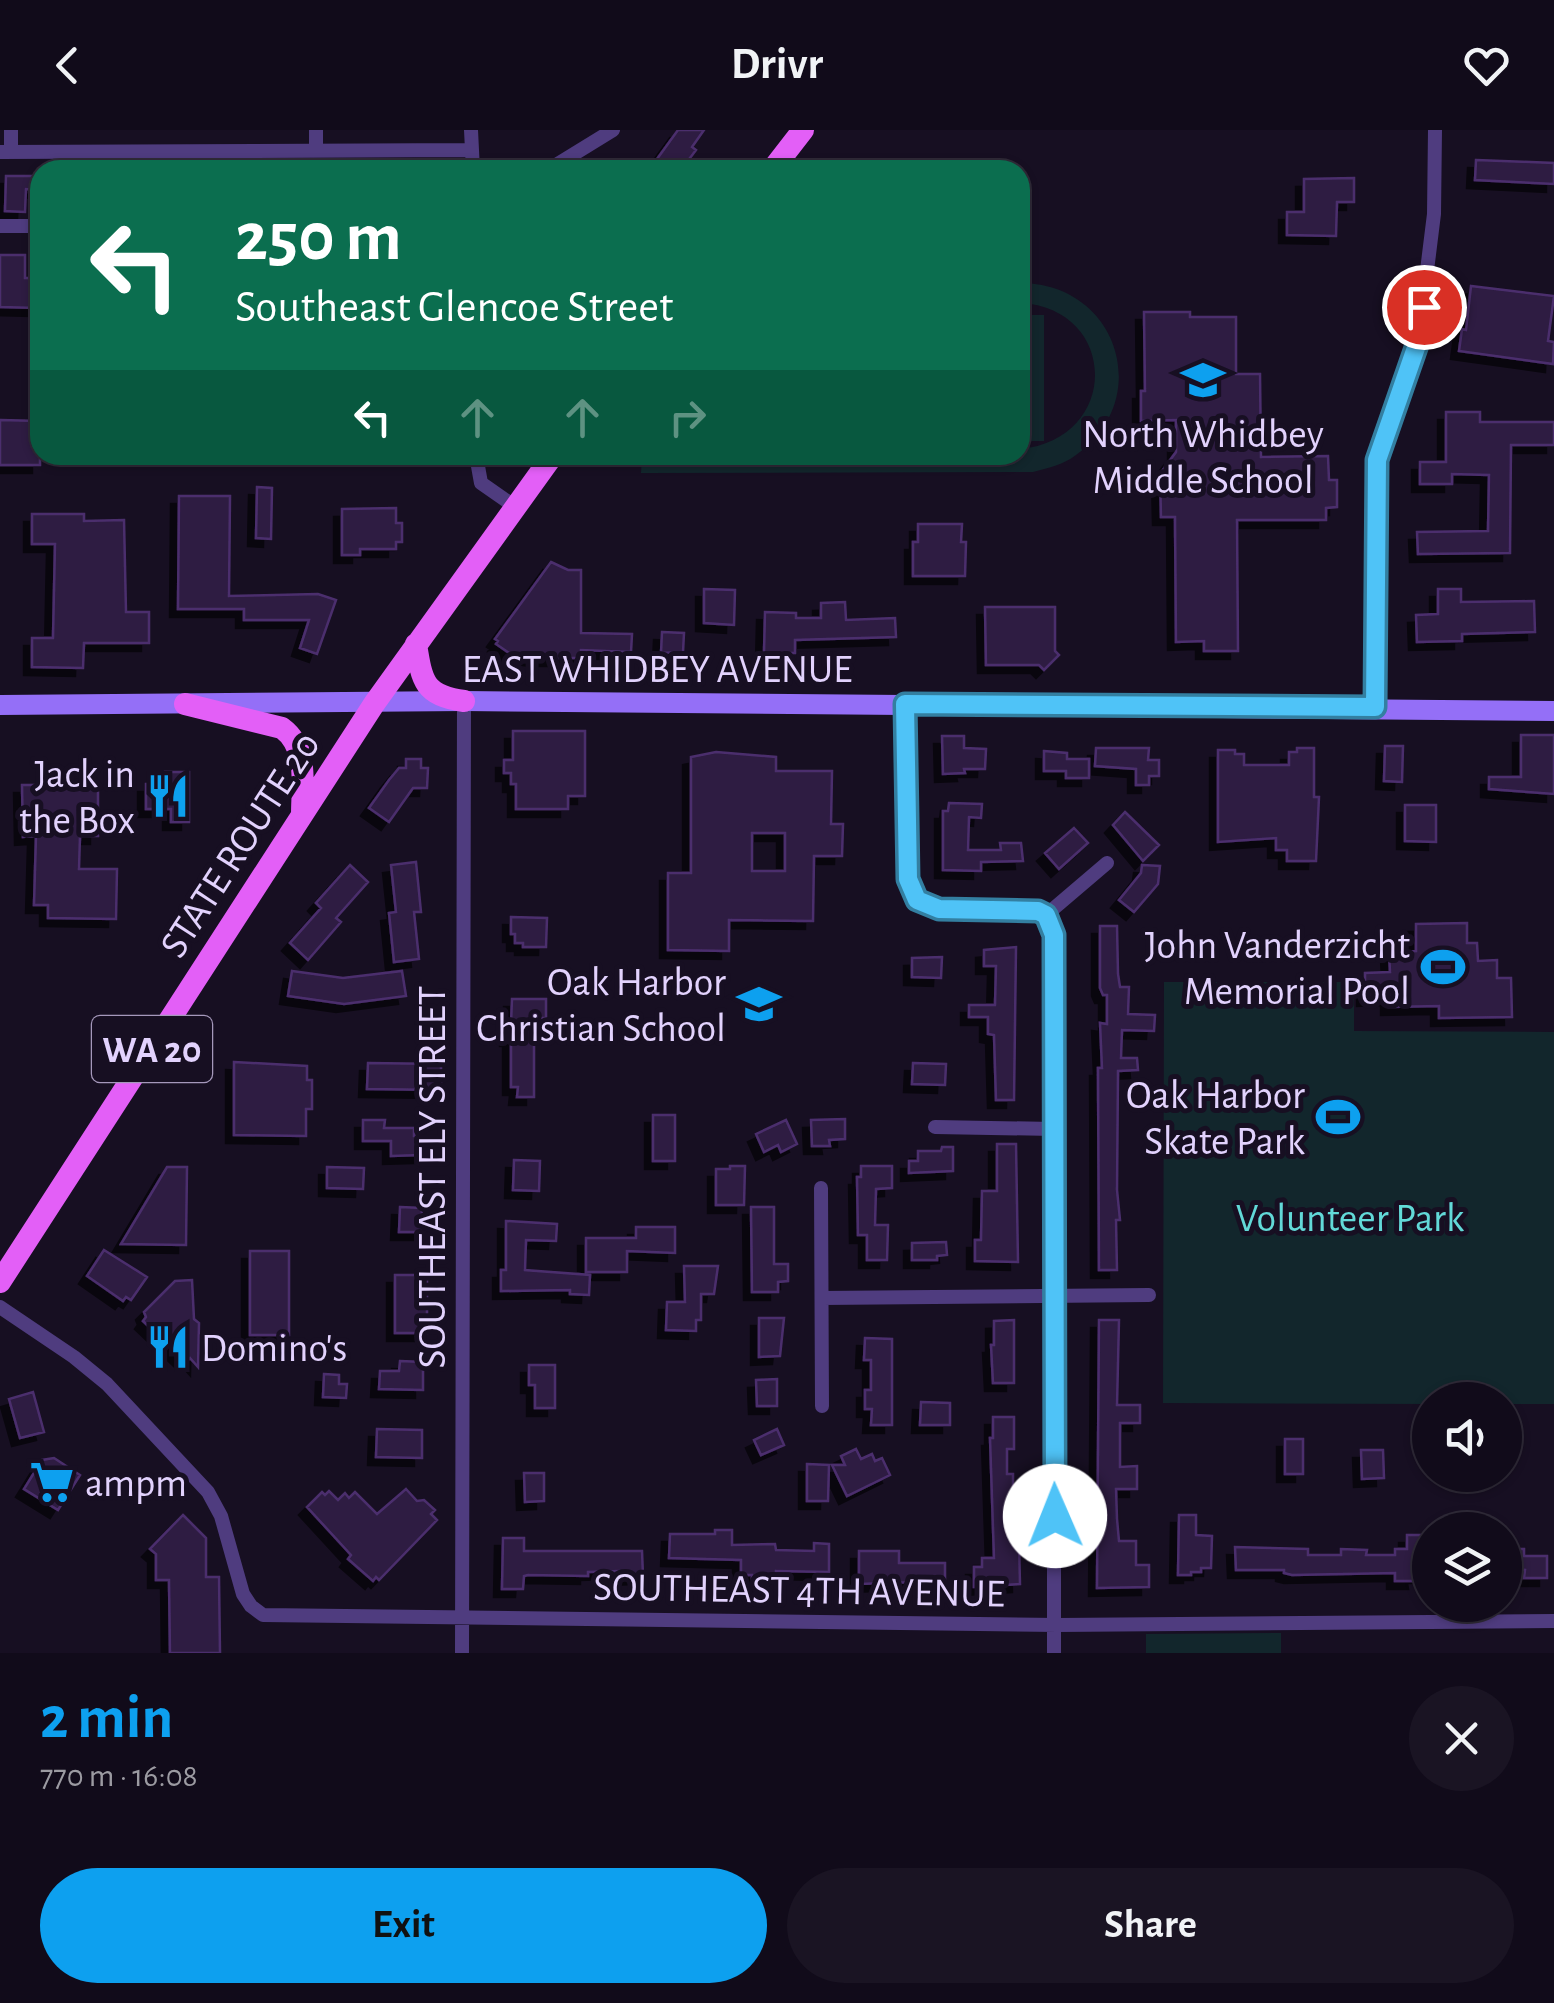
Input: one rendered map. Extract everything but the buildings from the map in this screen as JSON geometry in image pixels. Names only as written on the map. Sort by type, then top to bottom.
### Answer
[{"type":"main road","points":[[778,160],[793,135]]},
{"type":"main road","name":"STATE ROUTE 20","points":[[0,1282],[374,704],[545,465]]},
{"type":"main road","points":[[416,644],[422,679],[430,691],[464,701]]},
{"type":"main road","points":[[185,704],[282,728],[291,734],[302,754],[302,815]]},
{"type":"street","points":[[11,130],[6,152],[472,150]]},
{"type":"street","points":[[316,130],[316,150]]},
{"type":"street","points":[[471,130],[472,160]]},
{"type":"street","points":[[564,160],[613,130]]},
{"type":"street","points":[[1375,707],[1377,460],[1418,342],[1434,214],[1435,130]]},
{"type":"street","points":[[0,226],[30,226]]},
{"type":"street","points":[[478,465],[481,483],[514,506]]},
{"type":"street","name":"EAST WHIDBEY AVENUE","points":[[0,705],[464,701],[1554,711]]},
{"type":"street","name":"SOUTHEAST ELY STREET","points":[[462,1653],[464,701]]},
{"type":"street","points":[[905,704],[908,879],[917,900],[939,909],[1026,909],[1046,915]]},
{"type":"street","points":[[1046,915],[1107,863]]},
{"type":"street","points":[[1046,915],[1054,935],[1054,1653]]},
{"type":"street","points":[[935,1127],[1053,1129]]},
{"type":"street","points":[[821,1188],[822,1406]]},
{"type":"street","points":[[822,1298],[1148,1296]]},
{"type":"street","name":"SOUTHEAST 4TH AVENUE","points":[[0,1308],[107,1384],[208,1492],[221,1516],[243,1594],[263,1615],[1056,1625],[1554,1621]]},
{"type":"green space","points":[[1030,284],[1054,288],[1081,302],[1102,323],[1114,348],[1119,376],[1114,404],[1100,432],[1076,455],[1055,466],[1033,472],[641,473],[641,465],[1030,465],[1030,446],[1053,440],[1077,423],[1090,400],[1095,374],[1090,349],[1076,327],[1053,310],[1030,305]]},
{"type":"green space","points":[[1030,315],[1044,315],[1044,441],[1030,441]]},
{"type":"green space","name":"Volunteer Park","points":[[1164,982],[1354,982],[1354,1031],[1554,1032],[1554,1404],[1522,1404],[1522,1382],[1412,1382],[1412,1404],[1163,1403]]},
{"type":"green space","points":[[1281,1633],[1281,1653],[1146,1653],[1146,1634]]},
{"type":"place","name":"North Whidbey Middle School","points":[[1203,380]]},
{"type":"place","name":"Jack in the Box","points":[[168,796]]},
{"type":"place","name":"John Vanderzicht Memorial Pool","points":[[1443,967]]},
{"type":"place","name":"Oak Harbor Christian School","points":[[759,1004]]},
{"type":"place","name":"Oak Harbor Skate Park","points":[[1338,1117]]},
{"type":"place","name":"Domino's","points":[[168,1347]]},
{"type":"place","name":"ampm","points":[[52,1482]]},
{"type":"route","points":[[1055,1516],[1054,935],[1046,915],[1038,911],[939,909],[917,900],[911,891],[905,704],[1375,707],[1377,460],[1418,342],[1424,307]]}]
